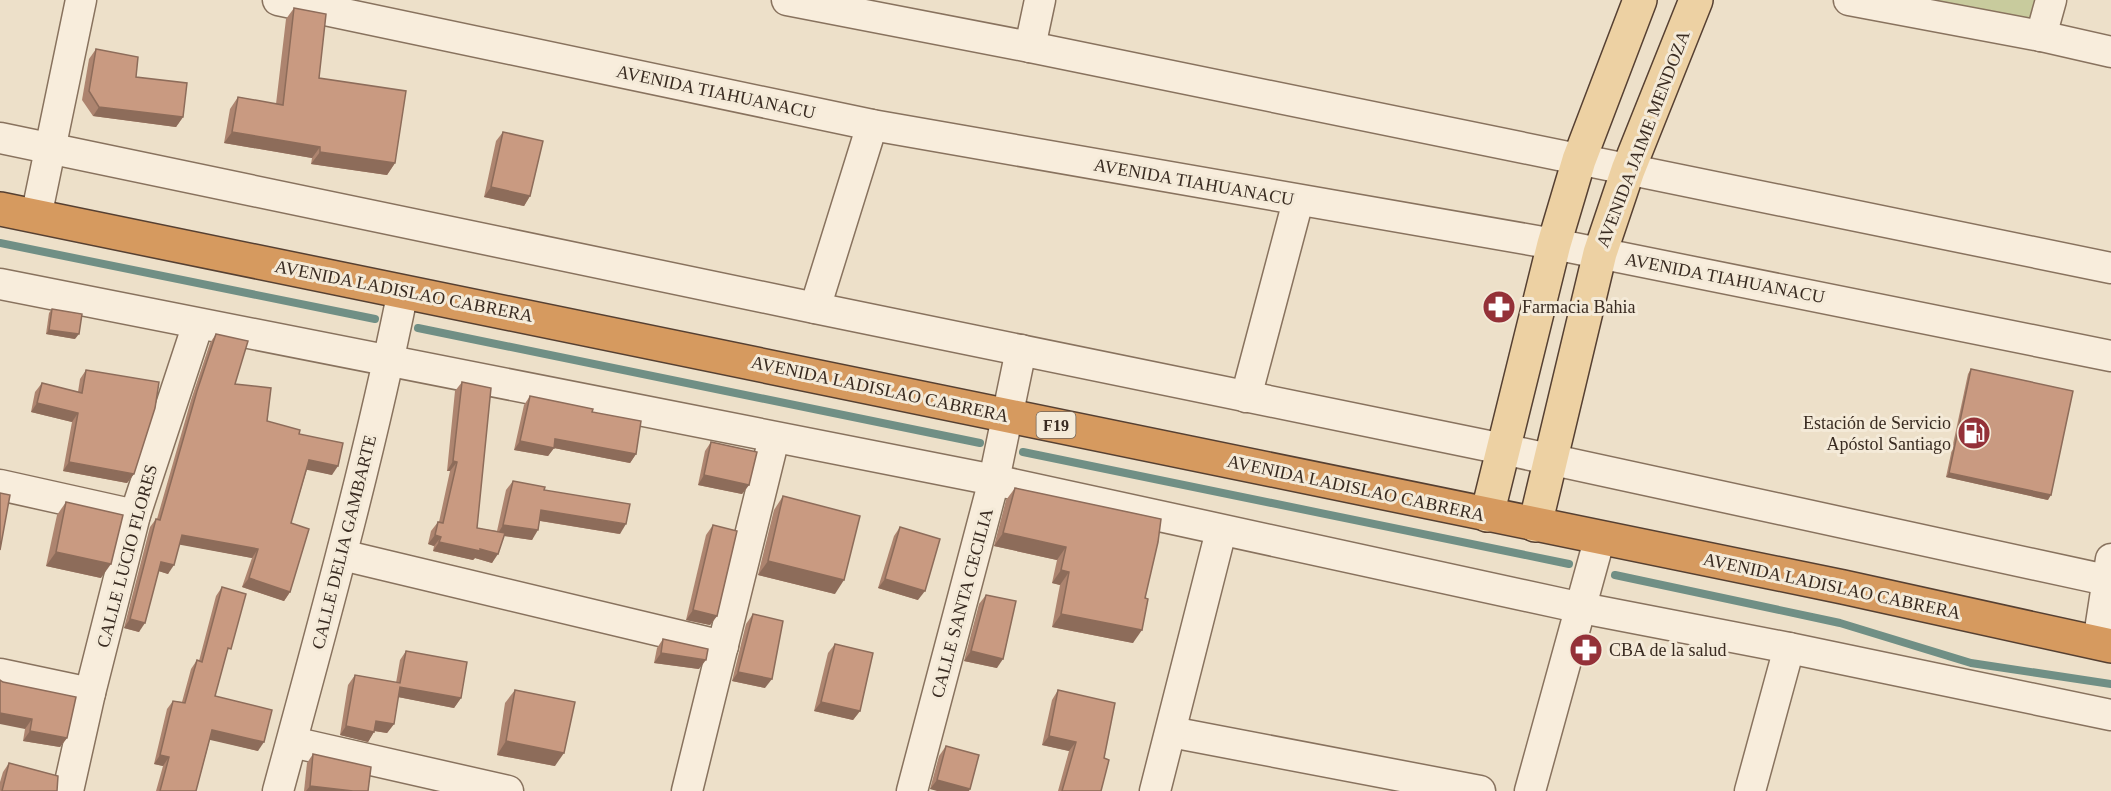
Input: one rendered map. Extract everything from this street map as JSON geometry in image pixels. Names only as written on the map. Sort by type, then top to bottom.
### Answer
[{"type":"highway","name":"AVENIDA LADISLAO CABRERA","points":[[0,209],[1842,587],[2105,644]]},
{"type":"main road","points":[[1487,515],[1554,244],[1580,160],[1640,0]]},
{"type":"main road","name":"AVENIDA JAIME MENDOZA","points":[[1535,525],[1600,253],[1628,170],[1696,0]]},
{"type":"street","points":[[36,218],[81,0]]},
{"type":"street","name":"AVENIDA TIAHUANACU","points":[[278,0],[872,125],[1554,244],[2111,356]]},
{"type":"street","points":[[787,0],[1030,47],[2111,268]]},
{"type":"street","points":[[1030,47],[1040,0]]},
{"type":"street","points":[[1849,0],[2041,36],[2111,52]]},
{"type":"street","points":[[2041,36],[2051,0]]},
{"type":"street","points":[[815,308],[872,125]]},
{"type":"street","points":[[0,138],[1551,460],[2110,573],[2105,644]]},
{"type":"street","points":[[1246,397],[1298,201]]},
{"type":"street","points":[[0,284],[994,480],[1582,608],[1789,648],[2111,715]]},
{"type":"street","name":"CALLE DELIA GAMBARTE","points":[[278,791],[342,555],[389,360],[403,291]]},
{"type":"street","name":"CALLE LUCIO FLORES","points":[[68,791],[135,515],[198,324]]},
{"type":"street","name":"CALLE SANTA CECILIA","points":[[912,791],[994,480],[1021,350]]},
{"type":"street","points":[[687,791],[774,438]]},
{"type":"street","points":[[0,485],[135,515]]},
{"type":"street","points":[[1155,791],[1221,531]]},
{"type":"street","points":[[1530,791],[1600,537]]},
{"type":"street","points":[[342,555],[723,646]]},
{"type":"street","points":[[1750,791],[1789,648]]},
{"type":"street","points":[[0,675],[90,693]]},
{"type":"street","points":[[1171,732],[1480,791]]},
{"type":"street","points":[[292,742],[508,791]]},
{"type":"green space","points":[[1912,0],[2041,0],[2037,16],[2028,23]]},
{"type":"building","points":[[294,8],[326,14],[319,78],[406,91],[395,163],[320,152],[320,147],[232,132],[238,97],[283,105]]},
{"type":"building","points":[[96,49],[138,57],[136,77],[187,83],[183,117],[99,107],[89,91]]},
{"type":"building","points":[[503,132],[543,141],[530,196],[491,187]]},
{"type":"building","points":[[52,309],[82,314],[79,334],[49,330]]},
{"type":"building","points":[[216,334],[248,341],[235,384],[271,388],[267,421],[300,430],[299,434],[343,443],[338,466],[309,460],[291,523],[309,529],[290,592],[249,578],[258,549],[182,535],[174,565],[161,562],[145,623],[130,619],[156,519],[160,520]]},
{"type":"building","points":[[1971,369],[2073,391],[2051,495],[1949,473]]},
{"type":"building","points":[[86,370],[159,382],[155,408],[134,474],[69,462],[78,413],[37,403],[42,383],[82,393]]},
{"type":"building","points":[[462,382],[491,388],[477,528],[505,533],[498,554],[439,542],[441,537],[435,535],[438,522],[443,523],[457,462],[453,461]]},
{"type":"building","points":[[530,396],[593,409],[592,412],[641,421],[636,454],[555,439],[554,448],[520,441]]},
{"type":"building","points":[[711,442],[757,452],[749,485],[704,475]]},
{"type":"building","points":[[513,481],[545,487],[544,490],[630,504],[626,524],[541,510],[538,530],[503,525]]},
{"type":"building","points":[[1015,488],[1161,519],[1145,598],[1148,599],[1142,630],[1061,614],[1069,572],[1061,570],[1066,547],[1003,533]]},
{"type":"building","points":[[0,493],[10,495],[0,550]]},
{"type":"building","points":[[783,496],[860,516],[844,580],[768,561]]},
{"type":"building","points":[[66,502],[123,515],[111,564],[56,552]]},
{"type":"building","points":[[713,525],[737,531],[717,616],[693,610]]},
{"type":"building","points":[[900,527],[940,539],[925,591],[885,579]]},
{"type":"building","points":[[222,587],[246,594],[215,696],[272,710],[264,742],[212,730],[196,791],[160,791],[169,757],[160,755],[173,701],[185,703],[197,660],[202,662]]},
{"type":"building","points":[[986,595],[1016,601],[1003,659],[971,651]]},
{"type":"building","points":[[753,614],[783,621],[772,679],[738,672]]},
{"type":"building","points":[[663,639],[708,649],[706,660],[661,653]]},
{"type":"building","points":[[835,644],[873,653],[860,711],[821,702]]},
{"type":"building","points":[[406,651],[467,662],[461,698],[400,687],[394,724],[376,721],[374,732],[346,726],[355,675],[400,683]]},
{"type":"building","points":[[0,680],[76,697],[67,738],[30,731],[32,719],[0,713]]},
{"type":"building","points":[[515,690],[575,702],[564,753],[506,741]]},
{"type":"building","points":[[1058,690],[1115,703],[1104,758],[1109,760],[1101,791],[1062,791],[1076,742],[1049,736]]},
{"type":"building","points":[[946,746],[979,755],[970,789],[937,780]]},
{"type":"building","points":[[313,754],[371,767],[368,791],[310,786]]},
{"type":"building","points":[[9,763],[58,776],[57,791],[2,791]]},
{"type":"waterway","points":[[0,243],[375,319]]},
{"type":"waterway","points":[[418,328],[980,443]]},
{"type":"waterway","points":[[1023,452],[1569,564]]},
{"type":"waterway","points":[[1615,575],[1840,623],[1971,663],[2111,684]]},
{"type":"place","name":"Farmacia Bahia","points":[[1499,307]]},
{"type":"place","name":"Estación de Servicio Apóstol Santiago","points":[[1974,433]]},
{"type":"place","name":"CBA de la salud","points":[[1586,650]]}]
